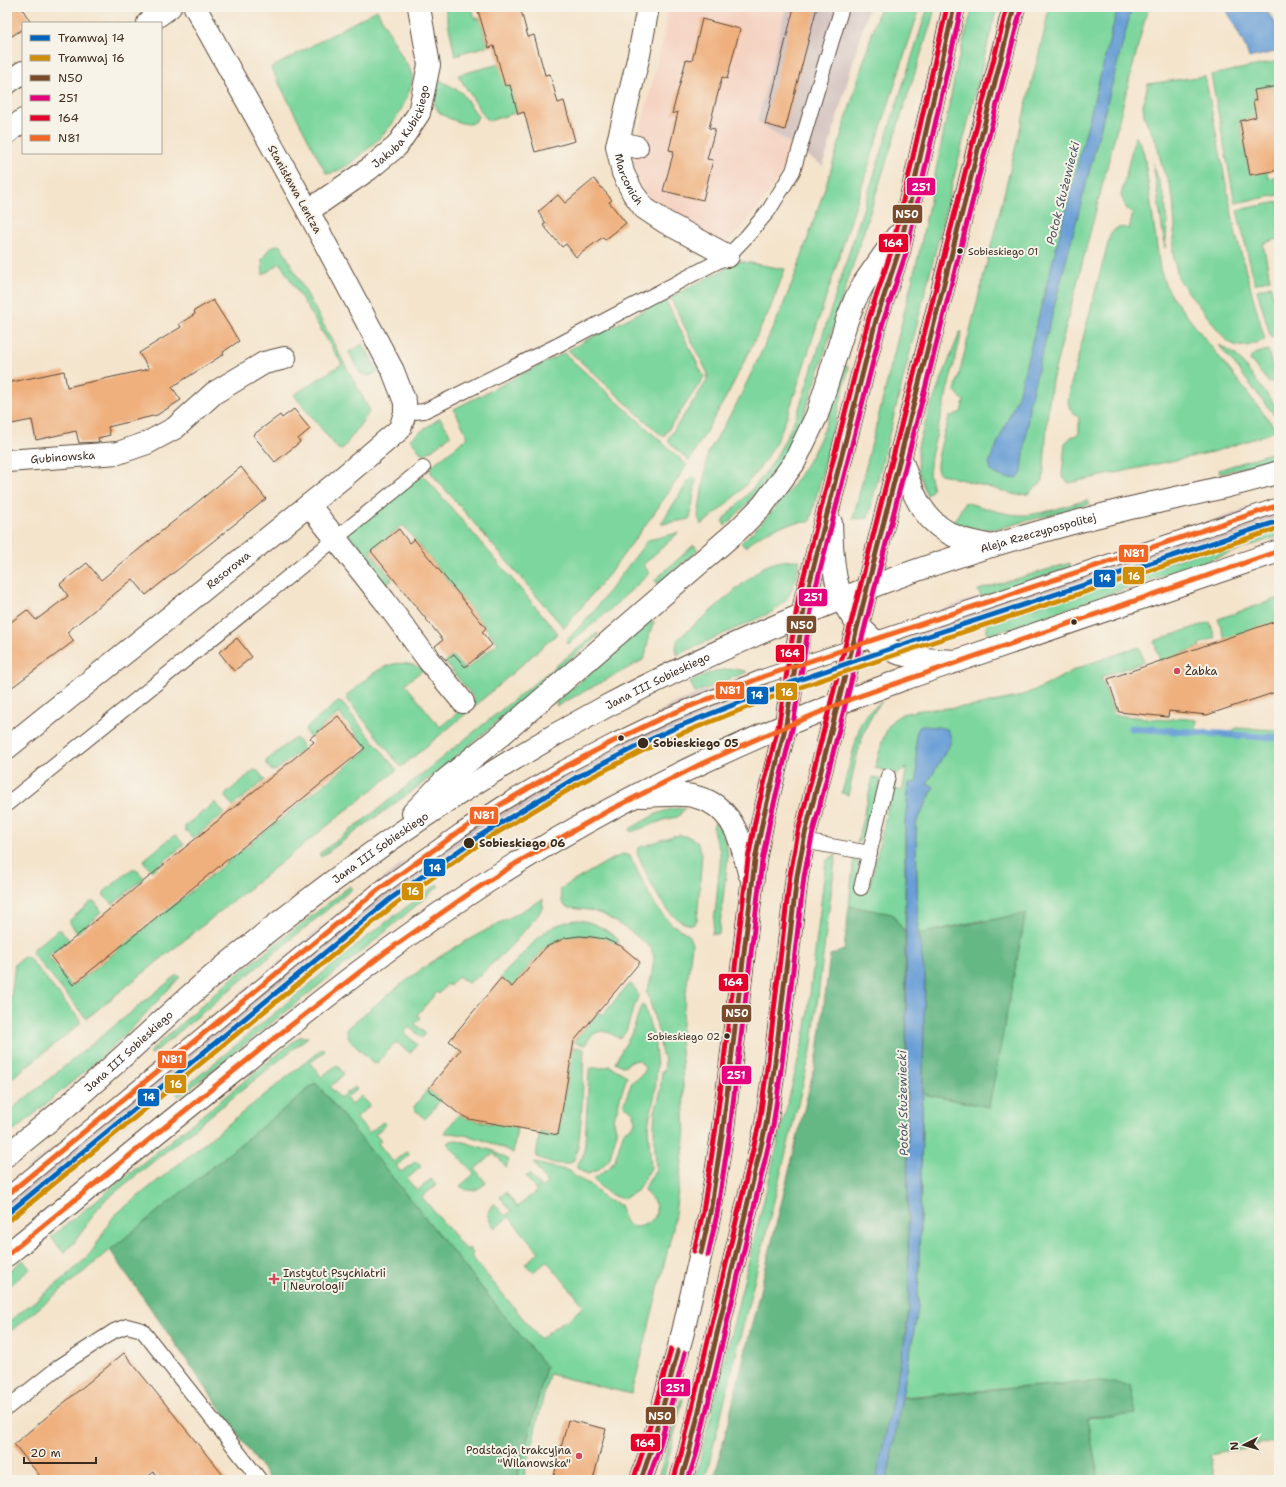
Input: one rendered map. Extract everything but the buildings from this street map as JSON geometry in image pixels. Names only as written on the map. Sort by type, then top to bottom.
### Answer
[{"type":"main road","points":[[149,22],[170,7]]},
{"type":"main road","name":"Stanisława Lentza","points":[[195,7],[308,211],[393,371],[405,402],[405,413]]},
{"type":"main road","name":"Jakuba Kubickiego","points":[[308,211],[369,169],[397,146],[419,113],[429,65],[419,7]]},
{"type":"main road","name":"Marconich","points":[[648,7],[639,55],[628,144],[617,150],[623,172],[633,193],[644,208],[665,222],[728,256]]},
{"type":"main road","points":[[641,1480],[651,1450],[683,1332],[710,1213],[723,1128],[752,884],[763,819],[786,724],[803,614],[876,320],[892,273],[904,225],[954,7]]},
{"type":"main road","points":[[681,1480],[689,1453],[766,1125],[797,876],[803,841],[1014,7]]},
{"type":"main road","points":[[7,83],[22,73]]},
{"type":"main road","points":[[7,133],[22,121]]},
{"type":"main road","points":[[381,846],[444,781],[507,730],[738,530],[763,505],[794,463],[811,427],[855,300],[864,283],[904,225]]},
{"type":"main road","name":"Gubinowska","points":[[7,460],[118,453],[147,443],[175,428],[214,393],[264,364],[285,358]]},
{"type":"main road","name":"Resorowa","points":[[7,748],[309,505],[400,429],[405,413]]},
{"type":"main road","points":[[900,455],[912,491],[930,518],[943,530],[954,535],[963,539],[992,546]]},
{"type":"main road","name":"Aleja Rzeczypospolitej","points":[[803,614],[866,589],[992,546],[1103,515],[1209,491],[1279,472]]},
{"type":"main road","points":[[309,505],[384,600],[429,661],[463,702]]},
{"type":"main road","points":[[829,505],[837,583],[842,599],[858,624],[872,639],[889,649],[904,655],[917,658],[956,662]]},
{"type":"main road","points":[[7,1255],[328,995],[390,948],[506,870],[579,826],[684,772],[786,724],[837,704],[956,662],[1279,551]]},
{"type":"main road","name":"Jana III Sobieskiego","points":[[7,1155],[91,1086],[176,1007],[210,978],[299,907],[381,846],[495,771],[605,707],[719,651],[803,614]]},
{"type":"main road","points":[[634,797],[685,794],[695,796],[719,808],[726,814],[738,832],[752,884]]},
{"type":"lane","points":[[405,413],[424,411],[441,403],[558,345],[728,256],[769,210],[793,171],[842,7]]},
{"type":"lane","points":[[7,804],[423,468]]},
{"type":"lane","points":[[7,1195],[355,908],[406,869],[460,831],[542,780],[633,732],[714,695],[795,665],[872,639],[1279,505]]},
{"type":"lane","points":[[861,888],[888,776]]},
{"type":"lane","points":[[803,841],[870,853]]},
{"type":"lane","points":[[7,1408],[60,1366],[114,1331],[127,1326],[142,1330],[260,1480]]},
{"type":"shaded area","points":[[688,7],[786,7],[757,120],[792,145],[781,173],[768,194],[740,230],[722,246],[648,201],[639,182],[633,159],[666,28],[666,11]]},
{"type":"shaded area","points":[[786,7],[869,7],[823,166],[757,121]]},
{"type":"shaded area","points":[[1279,495],[1279,526],[908,649],[881,635],[897,625],[1238,512]]},
{"type":"shaded area","points":[[756,672],[773,681],[747,704],[676,735],[674,733],[573,784],[501,827],[434,872],[359,931],[7,1222],[7,1186],[338,913],[422,849],[423,850],[664,712],[663,709],[696,694]]},
{"type":"green space","points":[[445,7],[472,7],[475,19],[480,18],[488,46],[460,53],[461,55],[455,56]]},
{"type":"green space","points":[[880,7],[920,7],[791,405],[774,445],[757,471],[736,495],[701,525],[698,516],[708,453],[736,405],[781,311],[796,273],[830,173]]},
{"type":"green space","points":[[928,7],[935,7],[930,26],[801,423],[793,441],[771,475],[745,506],[725,526],[723,522],[724,519],[761,479],[774,461],[798,412]]},
{"type":"green space","points":[[973,7],[997,7],[868,518],[853,519],[920,249],[958,61]]},
{"type":"green space","points":[[1049,7],[1148,7],[1052,381],[1048,410],[1043,481],[1028,494],[1017,495],[941,474],[937,469],[937,464],[949,417],[961,412],[964,401],[955,391],[1044,33]]},
{"type":"green space","points":[[377,10],[410,69],[412,80],[409,92],[404,105],[395,120],[374,144],[342,169],[333,173],[326,173],[271,68]]},
{"type":"green space","points":[[1279,61],[1279,86],[1255,90],[1256,117],[1240,121],[1250,174],[1267,172],[1268,178],[1279,176],[1279,195],[1235,203],[1211,75]]},
{"type":"green space","points":[[499,64],[510,85],[518,112],[489,121],[486,119],[458,75]]},
{"type":"green space","points":[[1205,76],[1236,235],[1265,340],[1245,346],[1236,345],[1226,340],[1178,277],[1173,254],[1175,227],[1173,199],[1168,180],[1163,170],[1156,141],[1144,115],[1143,105],[1148,84]]},
{"type":"green space","points":[[440,80],[461,92],[478,116],[473,123],[460,123],[439,112],[435,105],[433,86],[435,82]]},
{"type":"green space","points":[[1135,136],[1140,143],[1144,154],[1160,269],[1165,284],[1173,298],[1275,428],[1271,433],[1213,452],[1069,483],[1062,477],[1065,443],[1071,437],[1079,434],[1079,418],[1071,410],[1068,403],[1071,384],[1110,235],[1118,228],[1129,229],[1133,213],[1127,209],[1121,196]]},
{"type":"green space","points":[[1153,163],[1165,200],[1167,225],[1165,248]]},
{"type":"green space","points":[[1279,202],[1279,238],[1263,244],[1270,279],[1255,284],[1237,210]]},
{"type":"green space","points":[[276,245],[281,246],[370,411],[342,450],[338,449],[294,395],[342,364],[280,263],[263,275],[262,259],[270,248]]},
{"type":"green space","points":[[738,261],[785,269],[770,309],[729,392],[689,461],[669,442],[668,439],[707,381],[708,374],[670,297]]},
{"type":"green space","points":[[1271,286],[1279,326],[1279,335],[1271,338],[1257,290]]},
{"type":"green space","points":[[665,299],[704,377],[664,436],[662,436],[568,350]]},
{"type":"green space","points":[[960,332],[962,332],[931,456],[929,474],[933,489],[927,496],[918,470],[918,446],[929,411]]},
{"type":"green space","points":[[363,344],[378,371],[370,376],[360,373],[349,352]]},
{"type":"green space","points":[[1219,345],[1236,355],[1279,410],[1279,421]]},
{"type":"green space","points":[[1268,350],[1276,381],[1269,383],[1250,360],[1255,354]]},
{"type":"green space","points":[[564,353],[687,465],[655,512],[610,573],[564,628],[431,473],[430,467],[468,437],[454,409]]},
{"type":"green space","points":[[845,365],[849,367],[810,522],[791,524],[767,531],[745,547],[741,543],[778,504],[789,490],[800,475],[818,444]]},
{"type":"green space","points":[[440,418],[450,436],[426,454],[421,453],[410,439]]},
{"type":"green space","points":[[1279,450],[1279,457],[1220,474],[1219,470]]},
{"type":"green space","points":[[419,477],[425,477],[558,633],[467,713],[401,767],[347,699],[347,695],[375,672],[383,668],[400,663],[416,666],[423,670],[405,684],[440,727],[475,699],[445,662],[453,656],[465,670],[498,643],[403,525],[370,551],[392,580],[385,586],[346,535]]},
{"type":"green space","points":[[691,477],[696,479],[690,519],[662,524],[662,522]]},
{"type":"green space","points":[[1088,500],[1090,504],[1001,528],[975,529],[954,522],[965,502],[998,512],[1027,515],[1045,512]]},
{"type":"green space","points":[[1279,526],[1279,536],[988,636],[986,624],[989,622]]},
{"type":"green space","points":[[678,533],[643,565],[650,573],[604,615],[568,644],[566,641],[592,613],[648,540]]},
{"type":"green space","points":[[694,545],[698,550],[658,584],[655,580]]},
{"type":"green space","points":[[800,560],[794,583],[788,597],[778,608],[677,655],[676,647],[678,639],[759,570],[779,562]]},
{"type":"green space","points":[[1070,563],[1071,567],[981,597],[978,590]]},
{"type":"green space","points":[[1279,598],[1279,620],[1227,644],[1218,619]]},
{"type":"green space","points":[[653,620],[654,623],[651,628],[643,660],[557,706],[556,702]]},
{"type":"green space","points":[[1210,622],[1215,638],[1199,644],[1200,647],[1160,661],[1154,641]]},
{"type":"green space","points":[[597,633],[599,635],[431,777],[321,857],[319,854],[377,810]]},
{"type":"green space","points":[[1139,647],[1144,662],[1101,677],[1114,715],[1167,720],[1177,718],[1197,720],[1196,730],[1229,733],[1236,728],[1279,730],[1279,1441],[1210,1455],[1215,1480],[1099,1480],[1086,1418],[1135,1414],[1100,1381],[902,1397],[918,1309],[923,1094],[989,1107],[984,920],[918,934],[916,824],[934,787],[927,784],[951,742],[916,734],[917,782],[909,783],[905,824],[905,933],[892,914],[849,906],[854,857],[860,866],[856,887],[869,890],[893,783],[896,784],[895,789],[902,791],[907,767],[898,774],[875,768],[882,742],[888,727],[893,720],[902,714],[920,710],[976,706],[1017,697],[1043,687],[1070,672],[1091,663]]},
{"type":"green space","points":[[733,669],[747,672],[695,693],[690,681],[715,671]]},
{"type":"green space","points":[[338,702],[342,703],[397,770],[87,1018],[84,1016],[32,953],[33,949],[58,930],[61,930],[69,940],[48,956],[72,987],[368,749],[339,713],[310,737],[305,732],[306,728]]},
{"type":"green space","points":[[882,702],[869,721],[864,733],[856,759],[848,795],[842,793],[861,722],[868,712]]},
{"type":"green space","points":[[293,739],[297,739],[304,748],[275,771],[272,771],[266,764],[266,761]]},
{"type":"green space","points":[[254,770],[258,771],[265,780],[233,806],[225,797],[226,794]]},
{"type":"green space","points":[[873,777],[881,779],[867,837],[857,843]]},
{"type":"green space","points":[[214,803],[217,804],[224,813],[194,838],[185,830],[185,826]]},
{"type":"green space","points":[[685,808],[678,817],[667,819],[631,832],[630,829],[666,810]]},
{"type":"green space","points":[[715,822],[724,838],[728,856],[719,934],[712,934],[720,861],[720,850],[713,830]]},
{"type":"green space","points":[[680,835],[692,838],[697,842],[702,853],[697,920],[693,925],[683,922],[665,907],[652,885],[637,853],[638,848]]},
{"type":"green space","points":[[173,836],[177,836],[184,845],[152,871],[144,862],[145,859]]},
{"type":"green space","points":[[624,854],[630,856],[653,902],[661,913],[673,925],[688,934],[692,944],[680,1040],[685,1139],[673,1228],[631,1394],[549,1374],[523,1480],[517,1480],[546,1367],[316,1083],[7,1334],[7,1323],[57,1284],[86,1258],[115,1215],[323,1048],[325,1051],[310,1063],[321,1077],[337,1065],[344,1074],[330,1087],[340,1098],[355,1087],[357,1089],[346,1098],[351,1105],[361,1096],[370,1105],[356,1118],[369,1133],[383,1122],[386,1125],[375,1134],[381,1141],[378,1143],[393,1162],[407,1151],[410,1154],[396,1166],[401,1172],[416,1161],[421,1167],[407,1179],[417,1191],[431,1179],[436,1185],[422,1197],[466,1250],[469,1248],[473,1254],[471,1256],[540,1339],[555,1327],[570,1318],[584,1306],[547,1261],[533,1272],[525,1264],[539,1252],[509,1217],[495,1228],[490,1221],[488,1213],[494,1203],[505,1216],[511,1211],[500,1197],[506,1192],[517,1207],[537,1191],[526,1177],[529,1174],[541,1188],[547,1183],[534,1163],[570,1171],[575,1177],[591,1185],[606,1200],[620,1205],[625,1220],[631,1226],[642,1226],[655,1217],[655,1205],[644,1190],[656,1170],[654,1125],[655,1112],[660,1094],[662,1071],[664,1072],[665,1064],[658,1031],[648,994],[646,993],[651,979],[654,958],[651,948],[633,933],[604,915],[589,910],[569,908],[564,905],[562,902],[560,889],[610,860]]},
{"type":"green space","points":[[836,854],[811,1051],[705,1480],[695,1480],[806,1027],[826,861]]},
{"type":"green space","points":[[132,869],[136,869],[144,878],[113,904],[104,896],[104,892]]},
{"type":"green space","points":[[437,884],[439,886],[373,942],[179,1097],[177,1094],[364,939]]},
{"type":"green space","points":[[350,886],[352,889],[151,1055],[149,1052],[229,981]]},
{"type":"green space","points":[[543,899],[542,908],[538,915],[509,948],[480,975],[468,983],[458,976],[450,986],[447,984],[439,994],[437,992],[417,1015],[421,1018],[415,1024],[426,1034],[422,1038],[409,1027],[404,1033],[417,1044],[410,1053],[396,1042],[376,1064],[372,1063],[353,1044],[347,1028],[407,980],[444,954]]},
{"type":"green space","points":[[91,902],[95,902],[102,912],[77,933],[70,923],[70,920]]},
{"type":"green space","points":[[849,906],[892,914],[905,933],[909,1311],[905,1339],[877,1477],[850,1480],[714,1480],[818,1052],[830,955],[844,950]]},
{"type":"green space","points":[[1026,913],[989,1107],[923,1094],[925,976],[918,934]]},
{"type":"green space","points":[[582,920],[604,929],[618,939],[619,944],[592,937],[579,936],[557,941],[546,947],[512,987],[500,977],[544,933],[557,925]]},
{"type":"green space","points":[[24,957],[28,957],[80,1020],[80,1024],[7,1082],[7,1032],[15,964]]},
{"type":"green space","points":[[177,975],[180,977],[133,1027],[99,1059],[7,1137],[7,1113]]},
{"type":"green space","points":[[631,984],[637,991],[638,996],[626,1031],[622,1037],[617,1037],[602,1031],[592,1035],[585,1045],[575,1043],[574,1041],[599,1012],[603,1015],[627,986]]},
{"type":"green space","points":[[642,1004],[644,1005],[654,1038],[657,1066],[655,1094],[648,1126],[651,1168],[637,1191],[623,1199],[606,1192],[593,1179],[609,1168],[615,1160],[624,1131],[632,1127],[635,1123],[633,1113],[625,1106],[624,1103],[632,1082],[644,1073],[645,1068],[639,1060],[629,1062],[627,1065],[622,1066],[615,1062],[632,1033]]},
{"type":"green space","points":[[299,1037],[308,1037],[103,1202],[75,1241],[64,1253],[51,1237]]},
{"type":"green space","points":[[573,1048],[584,1049],[582,1109],[578,1143],[576,1156],[572,1162],[568,1164],[559,1164],[536,1157],[540,1132],[558,1135]]},
{"type":"green space","points":[[610,1066],[627,1076],[617,1110],[613,1118],[617,1132],[609,1160],[598,1170],[588,1174],[579,1170],[576,1166],[583,1156],[585,1143],[589,1072],[591,1068]]},
{"type":"green space","name":"Instytut Psychiatrii i Neurologii","points":[[316,1083],[546,1367],[517,1480],[270,1480],[110,1250]]},
{"type":"green space","points":[[428,1089],[441,1100],[425,1119],[415,1110],[414,1107]]},
{"type":"green space","points":[[459,1114],[469,1119],[493,1124],[494,1119],[514,1123],[513,1127],[517,1128],[513,1153],[471,1136],[444,1133]]},
{"type":"green space","points":[[457,1140],[493,1151],[509,1160],[506,1167],[494,1153],[475,1169],[486,1183],[480,1188],[467,1190],[460,1186],[474,1174],[447,1143]]},
{"type":"green space","points":[[23,1260],[30,1269],[7,1288],[7,1273]]},
{"type":"green space","points":[[1100,1381],[1130,1385],[1136,1414],[1087,1418],[1099,1480],[887,1480],[902,1398]]},
{"type":"green space","points":[[681,1399],[683,1399],[663,1480],[657,1480],[668,1446]]},
{"type":"water","points":[[1118,7],[1132,7],[1030,400],[1022,472],[1020,476],[1005,478],[991,471],[989,463],[1018,396]]},
{"type":"water","points":[[1225,7],[1264,7],[1275,23],[1279,26],[1279,51],[1249,58],[1246,48]]},
{"type":"water","points":[[923,726],[947,729],[951,737],[951,742],[927,784],[934,787],[916,824],[918,934],[925,976],[918,1309],[887,1480],[876,1480],[905,1339],[909,1311],[905,824],[909,783],[917,782],[916,734],[919,727]]},
{"type":"waterway","points":[[1131,728],[1279,738]]},
{"type":"tram line","name":"14","points":[[7,1214],[390,899],[481,835],[577,777],[677,727],[781,686],[922,638],[1279,521]]},
{"type":"tram line","name":"16","points":[[11,1219],[394,905],[485,840],[580,783],[646,749],[783,693],[1279,528]]},
{"type":"transit line","name":"164","points":[[694,1251],[703,1212],[716,1127],[748,859],[756,817],[779,723],[799,595],[869,318],[892,249],[947,7]]},
{"type":"transit line","name":"N50","points":[[701,1253],[710,1213],[723,1128],[755,860],[763,819],[786,724],[806,597],[876,320],[899,251],[954,7]]},
{"type":"transit line","name":"164","points":[[674,1478],[682,1451],[759,1124],[790,875],[798,832],[1007,7]]},
{"type":"transit line","name":"N50","points":[[681,1480],[689,1453],[766,1125],[797,876],[805,834],[1014,7]]},
{"type":"transit line","name":"251","points":[[708,1255],[717,1214],[730,1129],[762,861],[770,820],[793,725],[813,598],[883,322],[906,253],[961,9]]},
{"type":"transit line","name":"251","points":[[688,1480],[696,1455],[773,1126],[804,877],[812,836],[1021,9]]},
{"type":"transit line","name":"N81","points":[[7,1195],[378,890],[460,831],[500,805],[561,769],[666,716],[765,676],[1279,505]]},
{"type":"transit line","name":"N81","points":[[7,1255],[272,1040],[383,954],[470,893],[515,864],[608,811],[703,763],[851,699],[1279,551]]},
{"type":"transit line","name":"164","points":[[634,1478],[644,1448],[671,1349]]},
{"type":"transit line","name":"N50","points":[[641,1480],[651,1450],[678,1351]]},
{"type":"transit line","name":"251","points":[[648,1480],[658,1452],[685,1353]]},
{"type":"place","name":"Sobieskiego 01","points":[[960,251]]},
{"type":"place","name":"Żabka","points":[[1177,671]]},
{"type":"place","name":"Sobieskiego 05","points":[[643,743]]},
{"type":"place","name":"Sobieskiego 06","points":[[469,843]]},
{"type":"place","name":"Sobieskiego 02","points":[[727,1036]]},
{"type":"place","name":"Instytut Psychiatrii i Neurologii","points":[[274,1279]]},
{"type":"place","name":"Podstacja trakcyjna \"Wilanowska\"","points":[[579,1456]]},
{"type":"water label","name":"Potok Służewiecki","points":[[1063,193]]},
{"type":"water label","name":"Potok Służewiecki","points":[[903,1103]]}]
